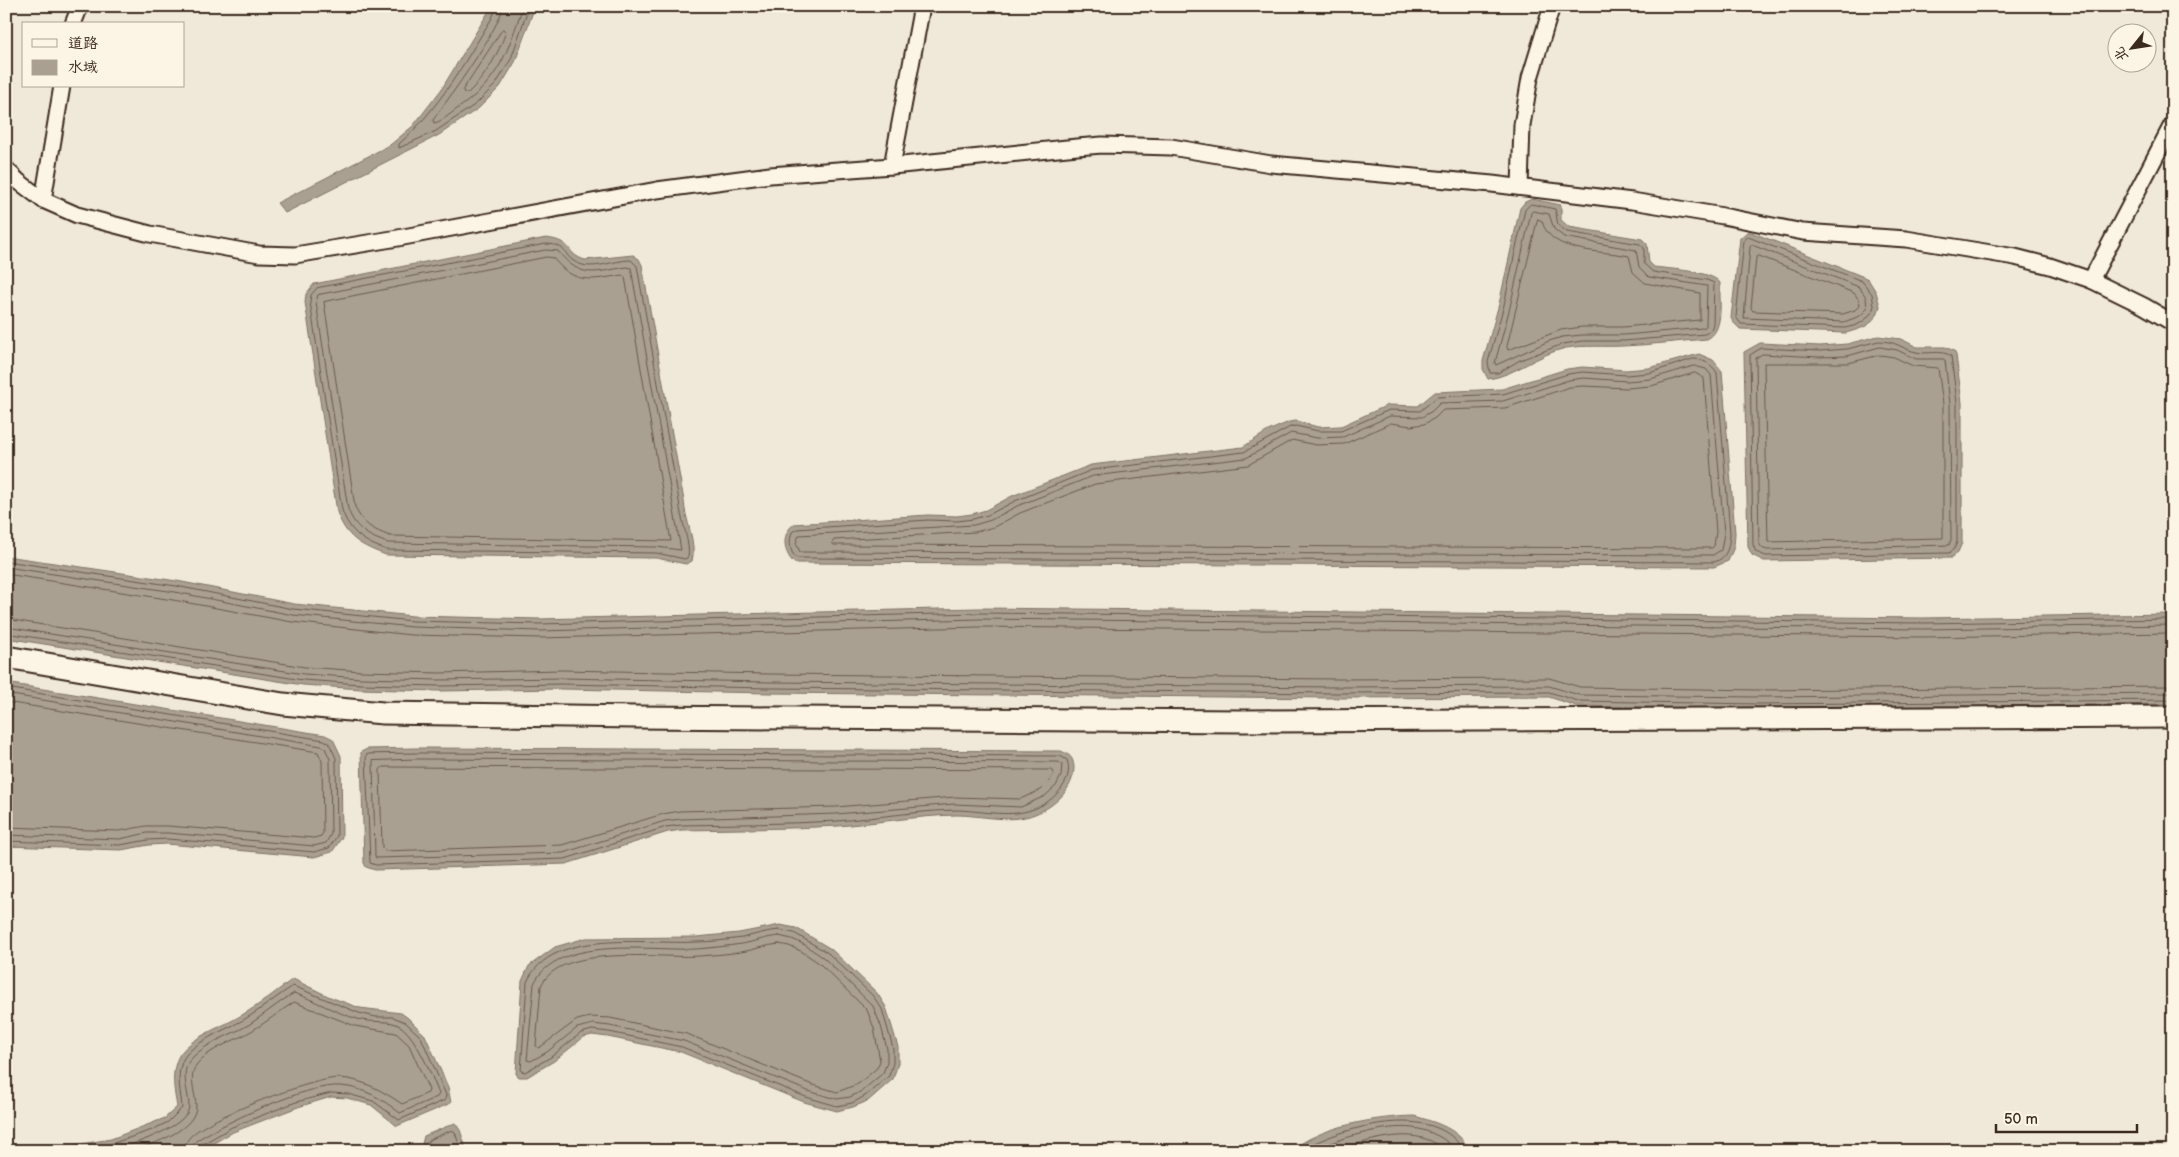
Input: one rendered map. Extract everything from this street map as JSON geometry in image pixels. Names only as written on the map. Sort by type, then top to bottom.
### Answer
[{"type":"street","points":[[74,22],[80,6]]},
{"type":"street","points":[[892,166],[922,6]]},
{"type":"street","points":[[1520,187],[1522,125],[1530,78],[1552,6]]},
{"type":"street","points":[[43,200],[62,88]]},
{"type":"street","points":[[2091,280],[2173,123]]},
{"type":"street","points":[[6,169],[43,200],[77,215],[150,234],[259,254],[296,255],[657,190],[770,175],[892,166],[1077,147],[1171,147],[1271,164],[1520,187],[1632,201],[1803,232],[1906,239],[2014,256],[2091,280],[2129,298],[2173,323]]},
{"type":"street","points":[[6,657],[283,704],[383,713],[745,718],[1555,721],[2173,717]]},
{"type":"water","points":[[492,6],[535,6],[515,62],[500,87],[479,108],[439,135],[285,213],[277,203],[390,145],[413,126],[441,90]]},
{"type":"water","points":[[1532,199],[1561,205],[1561,220],[1569,227],[1642,239],[1647,244],[1649,262],[1654,267],[1690,271],[1716,279],[1720,283],[1720,314],[1719,322],[1713,335],[1707,339],[1654,344],[1566,348],[1546,355],[1507,374],[1488,379],[1483,369],[1483,361],[1499,304],[1520,208],[1525,202]]},
{"type":"water","points":[[1747,232],[1868,279],[1876,292],[1880,306],[1877,315],[1868,325],[1846,333],[1740,329],[1731,318],[1740,238]]},
{"type":"water","points":[[546,238],[561,242],[574,254],[585,260],[633,255],[639,259],[642,265],[692,539],[692,561],[686,564],[656,558],[386,555],[362,544],[350,535],[337,512],[305,302],[306,294],[314,284]]},
{"type":"water","points":[[1878,336],[1901,339],[1917,347],[1945,347],[1954,351],[1956,355],[1962,403],[1962,543],[1958,552],[1951,558],[1764,561],[1752,555],[1748,547],[1744,352],[1760,343],[1820,346],[1847,344]]},
{"type":"water","points":[[1699,354],[1713,360],[1722,371],[1735,533],[1734,547],[1728,561],[1714,567],[794,563],[790,559],[786,548],[785,538],[794,524],[972,514],[986,510],[1012,496],[1091,465],[1243,447],[1268,431],[1289,422],[1296,421],[1318,427],[1341,426],[1388,405],[1418,406],[1435,392],[1502,389],[1567,369],[1582,367],[1626,370],[1649,368]]},
{"type":"water","points":[[6,556],[177,581],[294,604],[413,616],[539,619],[978,608],[1922,618],[2173,614],[2173,704],[1759,709],[1576,706],[1549,697],[1338,698],[769,693],[561,689],[440,691],[361,689],[303,685],[6,638]]},
{"type":"water","points":[[6,683],[325,735],[333,739],[341,756],[342,837],[332,852],[314,857],[167,844],[121,850],[6,846]]},
{"type":"water","points":[[367,749],[1061,751],[1070,757],[1074,767],[1071,783],[1062,796],[1049,807],[1026,817],[1006,819],[956,815],[838,826],[682,830],[668,832],[566,864],[375,870],[366,867],[364,863],[361,752]]},
{"type":"water","points":[[780,925],[796,928],[831,949],[877,993],[886,1007],[898,1047],[898,1063],[893,1079],[868,1101],[837,1111],[804,1102],[681,1052],[592,1035],[584,1037],[554,1061],[527,1077],[519,1077],[516,1074],[522,981],[529,966],[555,947],[586,938],[696,937],[739,933]]},
{"type":"water","points":[[293,979],[330,997],[360,1008],[401,1013],[408,1018],[425,1035],[448,1087],[451,1103],[397,1126],[371,1105],[347,1098],[331,1097],[298,1107],[233,1132],[200,1151],[63,1151],[62,1147],[111,1139],[165,1118],[177,1107],[174,1073],[177,1060],[186,1047],[201,1036],[249,1011]]},
{"type":"water","points":[[1414,1116],[1439,1124],[1454,1132],[1465,1143],[1469,1151],[1291,1151],[1317,1135],[1350,1124],[1383,1118]]},
{"type":"water","points":[[455,1123],[460,1130],[467,1151],[424,1151],[422,1144],[424,1136]]}]
